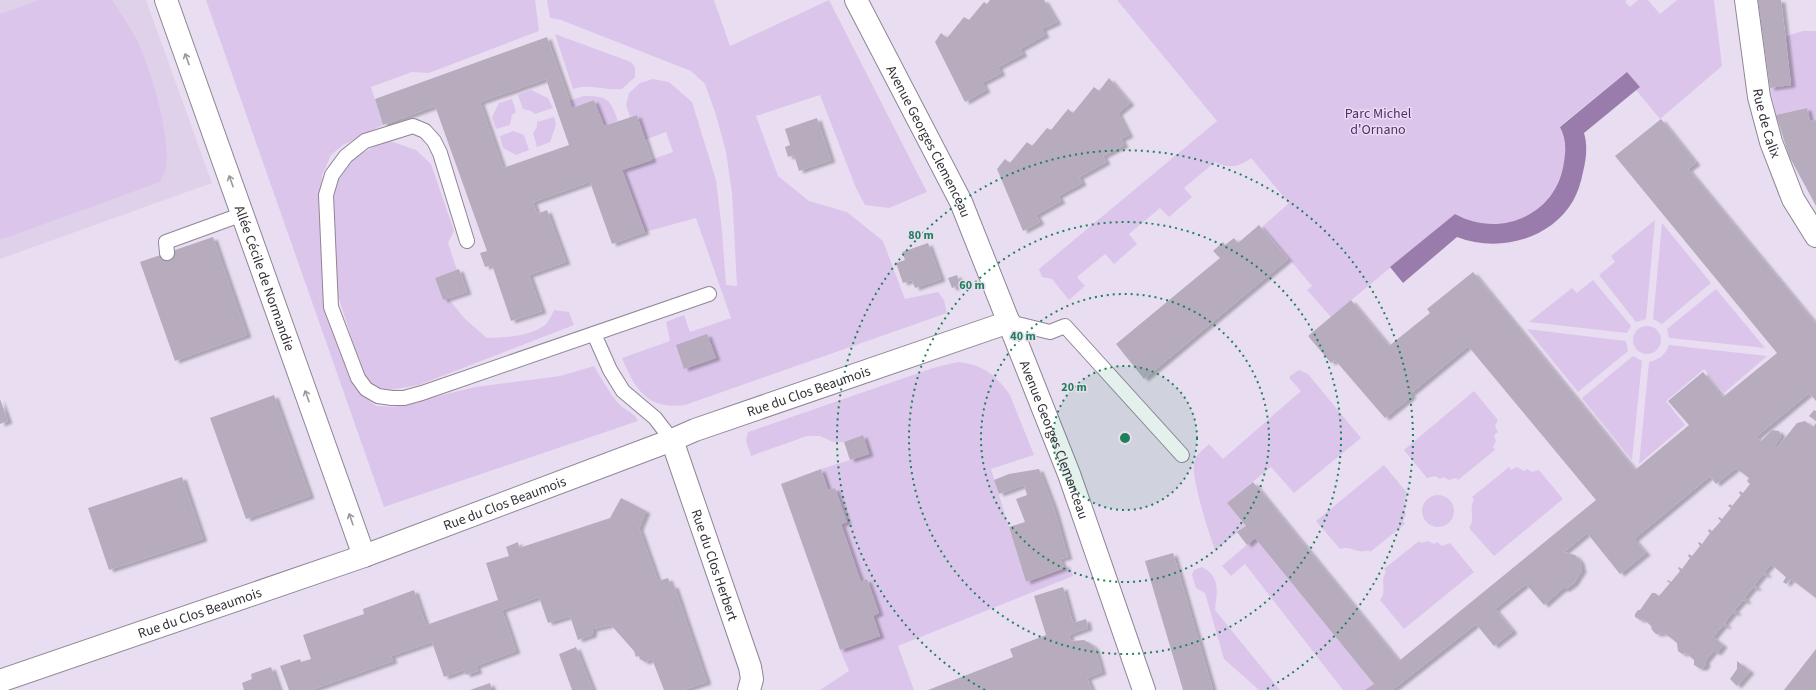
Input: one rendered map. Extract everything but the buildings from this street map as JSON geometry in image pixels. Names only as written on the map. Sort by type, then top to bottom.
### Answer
[{"type":"street","name":"Allée Cécile de Normandie","points":[[166,0],[364,556]]},
{"type":"street","name":"Avenue Georges Clemenceau","points":[[856,0],[948,176],[1009,322],[1077,495],[1144,690]]},
{"type":"street","name":"Rue de Calix","points":[[1746,0],[1759,97],[1771,142],[1793,199],[1816,236]]},
{"type":"street","name":"Rue du Clos Beaumois","points":[[0,681],[364,556],[695,430],[1009,322]]},
{"type":"street","name":"Rue du Clos Herbert","points":[[672,440],[750,667],[752,679],[749,690]]},
{"type":"lane","points":[[467,241],[440,153],[434,142],[425,131],[414,126],[406,127],[365,141],[346,156],[332,175],[326,195],[331,307],[358,378],[366,389],[378,396],[404,398],[709,294]]},
{"type":"lane","points":[[167,253],[166,242],[243,214]]},
{"type":"lane","points":[[1009,322],[1050,332],[1065,326],[1182,455]]},
{"type":"lane","points":[[594,334],[610,370],[623,391],[655,418],[672,440]]},
{"type":"shaded area","points":[[0,0],[146,0],[212,183],[0,259]]},
{"type":"shaded area","points":[[1627,72],[1640,87],[1584,133],[1586,143],[1585,163],[1578,191],[1575,198],[1563,214],[1551,225],[1537,234],[1522,240],[1489,244],[1473,242],[1457,237],[1403,283],[1390,267],[1455,214],[1472,221],[1490,224],[1507,223],[1524,217],[1538,208],[1550,196],[1559,180],[1564,162],[1565,148],[1560,127]]},
{"type":"green space","points":[[38,0],[112,0],[136,39],[155,88],[166,140],[166,168],[160,182],[0,240],[0,14]]},
{"type":"green space","points":[[206,0],[535,0],[539,31],[429,73],[412,72],[371,87],[383,125],[343,145],[331,155],[322,175],[320,213],[324,302],[357,390],[376,406],[394,407],[475,387],[560,376],[594,366],[615,400],[638,421],[384,507]]},
{"type":"green space","points":[[547,0],[714,0],[730,46],[829,0],[927,192],[889,208],[865,205],[856,188],[820,95],[756,116],[778,176],[809,201],[847,212],[883,241],[905,299],[938,292],[944,300],[947,313],[685,405],[672,406],[661,404],[644,395],[632,379],[622,358],[670,341],[666,322],[684,315],[690,332],[731,318],[696,218],[645,232],[622,170],[673,152],[666,132],[645,140],[637,115],[630,117],[626,105],[629,93],[640,83],[653,79],[669,82],[692,102],[716,180],[726,285],[737,286],[732,193],[726,152],[716,115],[705,84],[691,71],[561,20],[550,18]]},
{"type":"green space","name":"Parc Michel d'Ornano","points":[[1117,0],[1627,0],[1625,2],[1630,7],[1638,0],[1648,0],[1660,14],[1677,0],[1714,0],[1722,66],[1660,119],[1636,90],[1640,87],[1627,72],[1560,126],[1564,142],[1565,158],[1562,173],[1555,188],[1546,201],[1535,212],[1521,219],[1499,225],[1479,223],[1455,214],[1331,317],[1307,290],[1312,286],[1262,227],[1289,203],[1251,158],[1234,166],[1225,166],[1215,162],[1184,188],[1192,197],[1169,217],[1160,208],[1129,234],[1137,244],[1114,264],[1105,254],[1077,277],[1085,286],[1069,300],[1052,279],[1042,277],[1039,269],[1217,121]]},
{"type":"green space","points":[[1803,31],[1816,31],[1816,120],[1810,121],[1807,108],[1776,115],[1770,88],[1791,85],[1786,36]]},
{"type":"green space","points":[[555,34],[631,62],[635,68],[635,77],[622,89],[579,87],[573,89]]},
{"type":"green space","points":[[531,90],[548,98],[553,108],[535,114],[531,111],[523,109],[518,95]]},
{"type":"green space","points":[[583,96],[603,98],[606,100],[613,107],[618,121],[604,126],[594,100],[572,108],[569,101]]},
{"type":"green space","points":[[512,99],[516,112],[512,115],[510,125],[496,129],[492,117],[499,103]]},
{"type":"green space","points":[[554,117],[556,125],[550,142],[537,147],[533,133],[537,127],[537,122]]},
{"type":"green space","points":[[513,131],[524,135],[529,150],[516,155],[503,148],[500,136]]},
{"type":"green space","points":[[387,140],[416,150],[431,164],[454,231],[448,243],[457,270],[435,278],[443,300],[448,298],[465,319],[487,338],[518,336],[533,332],[546,324],[554,310],[569,312],[574,325],[419,385],[390,390],[375,387],[367,380],[354,346],[336,289],[332,210],[334,190],[341,172],[357,156]]},
{"type":"green space","points":[[1655,220],[1646,319],[1636,322],[1599,275],[1615,262],[1611,256]]},
{"type":"green space","points":[[1662,223],[1711,283],[1662,324],[1653,319]]},
{"type":"green space","points":[[1593,280],[1631,326],[1627,333],[1529,322],[1572,288],[1577,293]]},
{"type":"green space","points":[[1716,289],[1765,348],[1669,338],[1667,329]]},
{"type":"green space","points":[[1647,326],[1657,330],[1661,340],[1657,350],[1647,354],[1637,350],[1633,340],[1637,330]]},
{"type":"green space","points":[[1527,329],[1626,341],[1628,351],[1578,392]]},
{"type":"green space","points":[[1669,345],[1767,356],[1724,393],[1704,369],[1666,401],[1685,425],[1639,464],[1649,362],[1662,356]]},
{"type":"green space","points":[[1633,356],[1642,361],[1632,460],[1582,398]]},
{"type":"green space","points":[[958,362],[967,363],[982,368],[1000,382],[1005,388],[1010,395],[1034,455],[991,469],[1026,582],[1071,566],[1073,576],[898,646],[914,690],[820,690],[849,671],[840,650],[880,636],[873,616],[879,613],[867,580],[861,582],[841,524],[846,522],[835,488],[828,490],[821,469],[869,454],[862,435],[844,442],[833,442],[820,436],[807,436],[751,456],[746,441],[748,432],[936,367]]},
{"type":"green space","points":[[1299,370],[1308,374],[1361,438],[1294,493],[1271,467],[1227,503],[1246,526],[1215,550],[1195,481],[1195,460],[1209,444],[1223,459],[1301,391],[1290,379],[1290,376]]},
{"type":"green space","points":[[1474,391],[1498,420],[1495,426],[1498,432],[1494,435],[1496,441],[1493,447],[1495,450],[1458,480],[1456,478],[1449,480],[1443,477],[1440,479],[1435,476],[1427,478],[1404,450]]},
{"type":"green space","points":[[1384,465],[1408,494],[1404,501],[1407,506],[1404,509],[1406,514],[1403,521],[1405,524],[1370,552],[1368,550],[1361,551],[1347,548],[1340,549],[1316,521]]},
{"type":"green space","points":[[1509,467],[1511,470],[1517,467],[1524,471],[1527,469],[1532,472],[1539,470],[1563,499],[1494,556],[1469,528],[1472,521],[1472,504],[1474,500],[1472,497]]},
{"type":"green space","points":[[1438,495],[1444,496],[1451,502],[1454,511],[1453,517],[1447,524],[1438,527],[1432,526],[1425,520],[1422,511],[1423,505],[1429,498]]},
{"type":"green space","points":[[1255,538],[1374,684],[1366,690],[1343,690],[1245,564],[1231,576],[1222,566]]},
{"type":"green space","points":[[1419,541],[1421,543],[1428,541],[1434,544],[1437,542],[1442,546],[1450,543],[1474,572],[1404,629],[1380,600],[1383,593],[1383,579],[1386,572],[1384,569]]},
{"type":"green space","points":[[1202,567],[1212,575],[1215,580],[1217,591],[1215,610],[1280,690],[1259,690],[1224,659],[1205,593],[1196,588],[1192,575],[1194,570]]}]
